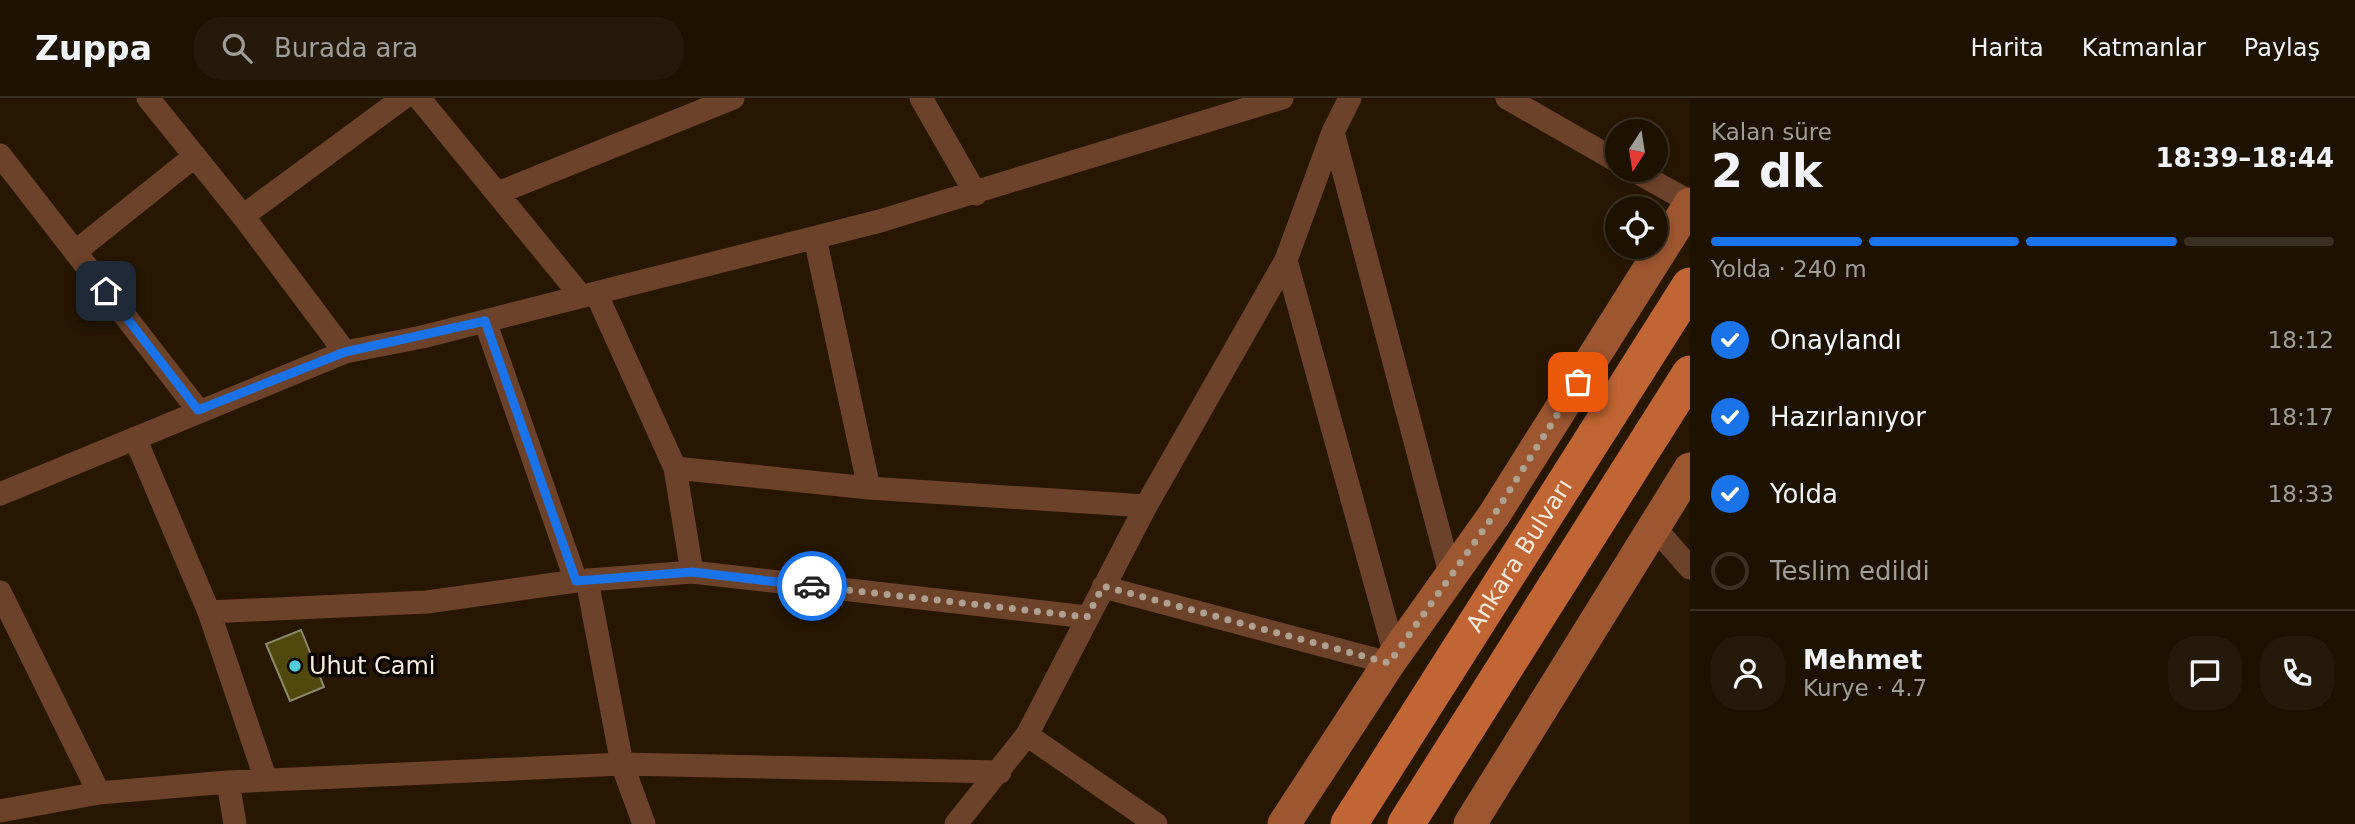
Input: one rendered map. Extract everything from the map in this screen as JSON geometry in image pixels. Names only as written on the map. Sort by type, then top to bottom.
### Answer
[{"type":"main road","points":[[1283,824],[1392,659],[1494,515],[1690,203]]},
{"type":"main road","name":"Ankara Bulvarı","points":[[1349,824],[1690,286]]},
{"type":"main road","name":"Ankara Bulvarı","points":[[1406,824],[1690,373]]},
{"type":"main road","points":[[1470,824],[1690,469]]},
{"type":"street","points":[[148,98],[243,216],[345,352]]},
{"type":"street","points":[[243,216],[403,98]]},
{"type":"street","points":[[419,98],[588,295],[675,468],[692,572]]},
{"type":"street","points":[[498,192],[733,98]]},
{"type":"street","points":[[920,98],[976,194]]},
{"type":"street","points":[[0,494],[198,410],[345,352],[485,321],[815,238],[976,194],[1282,98]]},
{"type":"street","points":[[956,824],[1027,735],[1146,506],[1286,260],[1333,132],[1350,98]]},
{"type":"street","points":[[1507,98],[1605,154]]},
{"type":"street","points":[[1333,132],[1451,577]]},
{"type":"street","points":[[0,155],[198,410]]},
{"type":"street","points":[[75,251],[195,156]]},
{"type":"street","points":[[1654,182],[1690,203]]},
{"type":"street","points":[[815,238],[869,488]]},
{"type":"street","points":[[1103,586],[1392,659],[1286,260]]},
{"type":"street","points":[[485,321],[581,580],[622,764],[643,824]]},
{"type":"street","points":[[135,438],[209,612],[266,780]]},
{"type":"street","points":[[675,468],[869,488],[1146,506]]},
{"type":"street","points":[[1654,527],[1690,568]]},
{"type":"street","points":[[209,612],[427,602],[581,580],[692,572],[1087,617]]},
{"type":"street","points":[[0,592],[99,793]]},
{"type":"street","points":[[1027,735],[1156,824]]},
{"type":"street","points":[[0,811],[99,793],[229,782],[622,764],[1000,772]]},
{"type":"street","points":[[229,782],[235,824]]},
{"type":"building","name":"Uhut Cami","points":[[301,630],[324,687],[290,701],[266,644]]},
{"type":"way so far","points":[[812,586],[1087,617],[1103,586],[1389,663],[1494,515],[1578,382]]},
{"type":"place","name":"Uhut Cami","points":[[295,666]]},
{"type":"route","points":[[106,291],[198,410],[345,352],[485,321],[576,581],[692,572],[812,586]]}]
